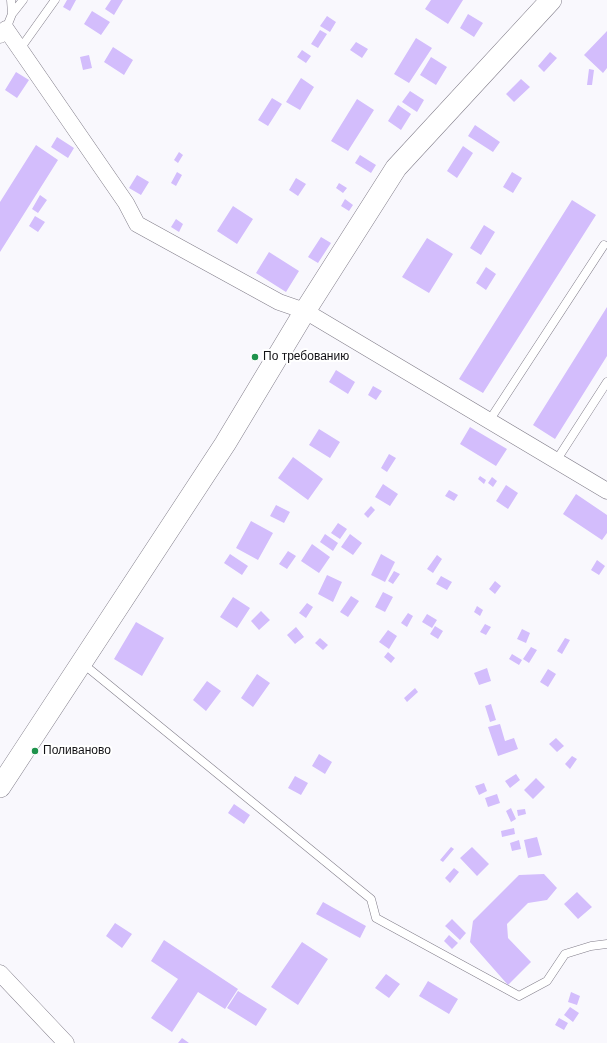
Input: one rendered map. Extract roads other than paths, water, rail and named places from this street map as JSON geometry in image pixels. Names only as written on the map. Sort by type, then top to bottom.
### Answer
[{"type":"street","points":[[0,787],[225,444],[305,311],[396,168],[551,0]]},
{"type":"street","points":[[3,32],[20,48],[126,203],[137,224],[279,302],[305,311],[607,491]]},
{"type":"street","points":[[0,973],[66,1043]]},
{"type":"lane","points":[[11,0],[12,14]]},
{"type":"lane","points":[[3,32],[12,14],[23,0]]},
{"type":"lane","points":[[20,48],[54,0]]},
{"type":"lane","points":[[489,421],[604,245]]},
{"type":"lane","points":[[556,461],[607,382]]},
{"type":"lane","points":[[82,663],[371,899],[376,918],[519,996],[547,981],[565,954],[591,946],[607,944]]},
{"type":"place","name":"По требованию","points":[[255,357]]},
{"type":"place","name":"Поливаново","points":[[35,751]]}]
